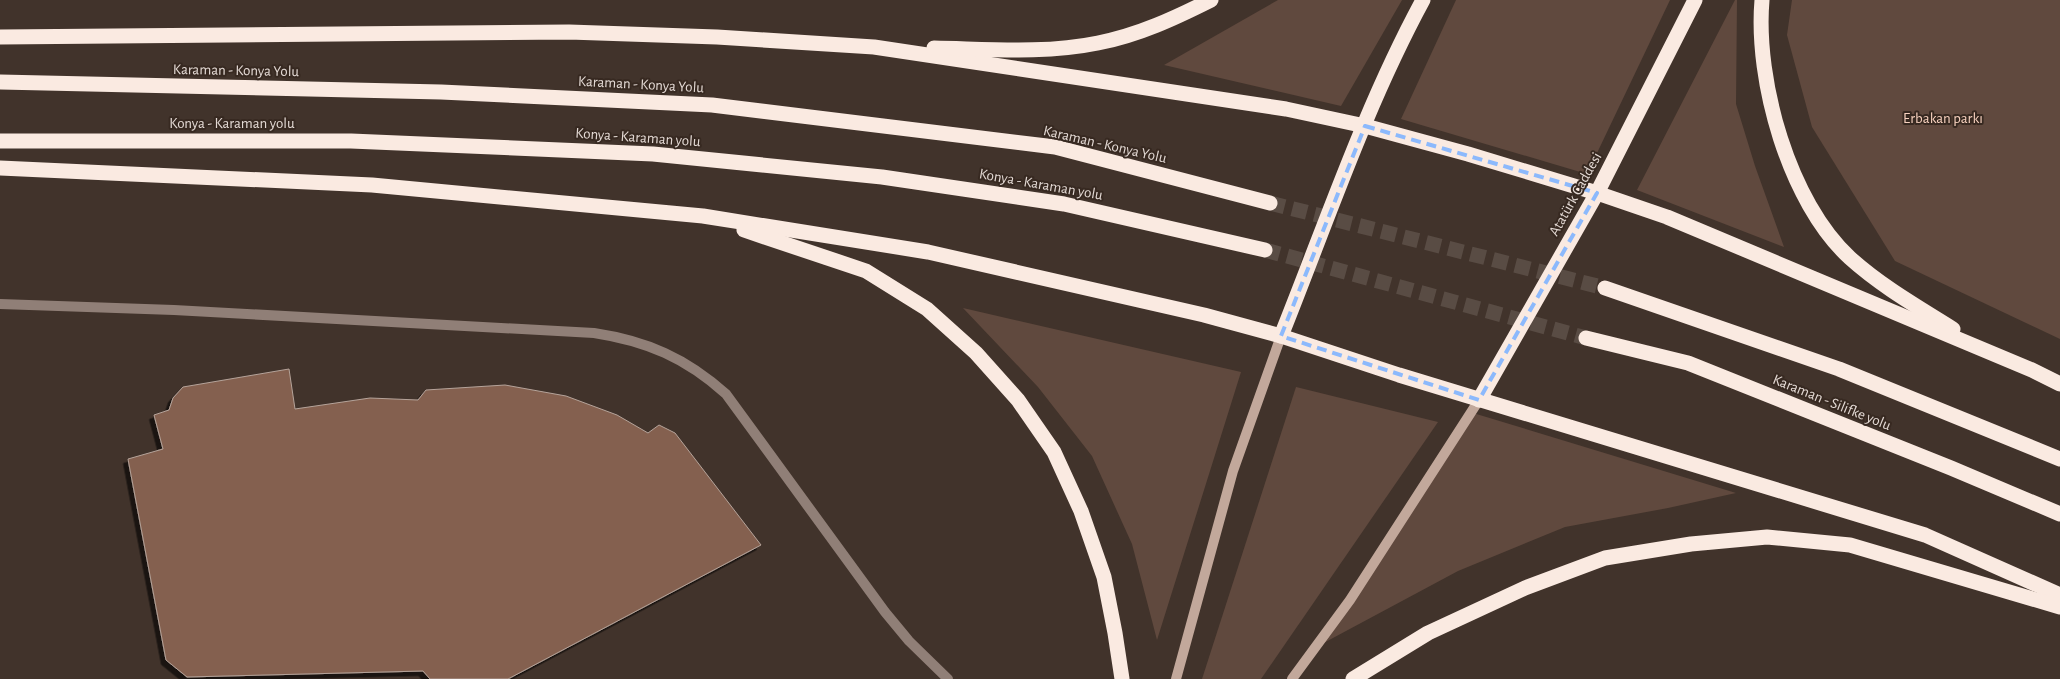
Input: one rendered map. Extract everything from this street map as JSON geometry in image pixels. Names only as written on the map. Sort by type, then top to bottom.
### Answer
[{"type":"highway","points":[[0,37],[569,32],[717,37],[874,47],[1037,50],[1098,43],[1162,25],[1212,0]]},
{"type":"highway","points":[[1281,336],[1364,126],[1423,0]]},
{"type":"highway","name":"Atatürk Caddesi","points":[[1480,400],[1597,193],[1695,0]]},
{"type":"highway","points":[[1762,0],[1761,14],[1766,87],[1789,164],[1814,216],[1849,257],[1884,285],[1962,335],[2060,384]]},
{"type":"highway","points":[[874,47],[1286,109],[1364,126],[1468,154],[1597,193],[1667,217],[2032,370]]},
{"type":"highway","name":"Karaman - Konya Yolu","points":[[0,82],[440,92],[712,105],[1056,147],[1270,203]]},
{"type":"highway","name":"Konya - Karaman yolu","points":[[0,141],[351,141],[653,154],[882,176],[1064,204],[1265,250]]},
{"type":"highway","points":[[0,168],[372,185],[702,216],[928,252],[1204,315],[1281,336],[1480,400],[1925,535],[2060,595]]},
{"type":"highway","points":[[702,216],[866,271],[927,309],[976,352],[1018,400],[1054,452],[1081,511],[1104,577],[1122,679]]},
{"type":"highway","name":"Karaman - Silifke yolu","points":[[1605,288],[1839,369],[2060,459]]},
{"type":"highway","name":"Karaman - Silifke yolu","points":[[1586,338],[1688,363],[2060,514]]},
{"type":"highway","points":[[1354,679],[1428,633],[1525,588],[1606,558],[1691,544],[1767,536],[1850,545],[2060,607]]},
{"type":"main road","points":[[1176,679],[1232,471],[1281,336]]},
{"type":"main road","points":[[1292,679],[1350,600],[1480,400]]},
{"type":"lane","points":[[0,304],[174,310],[594,333],[621,337],[648,345],[692,366],[726,394],[885,612],[909,640],[948,679]]},
{"type":"highlighted area","points":[[1365,126],[1597,193],[1479,400],[1281,336]]},
{"type":"green space","points":[[1278,0],[1402,0],[1341,106],[1164,65]]},
{"type":"green space","points":[[1456,0],[1670,0],[1587,174],[1401,119]]},
{"type":"green space","points":[[1735,0],[1737,0],[1736,104],[1755,166],[1784,247],[1637,190]]},
{"type":"green space","name":"Erbakan parkı","points":[[1792,0],[2060,0],[2060,339],[1895,261],[1812,127],[1787,35]]},
{"type":"green space","points":[[963,308],[1241,372],[1157,640],[1132,544],[1092,456],[1038,387]]},
{"type":"green space","points":[[1296,387],[1438,422],[1261,679],[1202,679]]},
{"type":"green space","points":[[1473,413],[1736,493],[1565,527],[1458,571],[1318,646]]},
{"type":"building","points":[[289,369],[295,409],[370,398],[418,400],[426,390],[505,385],[566,396],[617,415],[648,433],[659,425],[675,433],[761,545],[508,679],[430,679],[423,671],[187,677],[166,660],[128,459],[163,449],[154,415],[169,410],[173,398],[183,387]]},
{"type":"tunnel","points":[[1270,203],[1605,288]]},
{"type":"tunnel","points":[[1265,250],[1586,338]]}]
